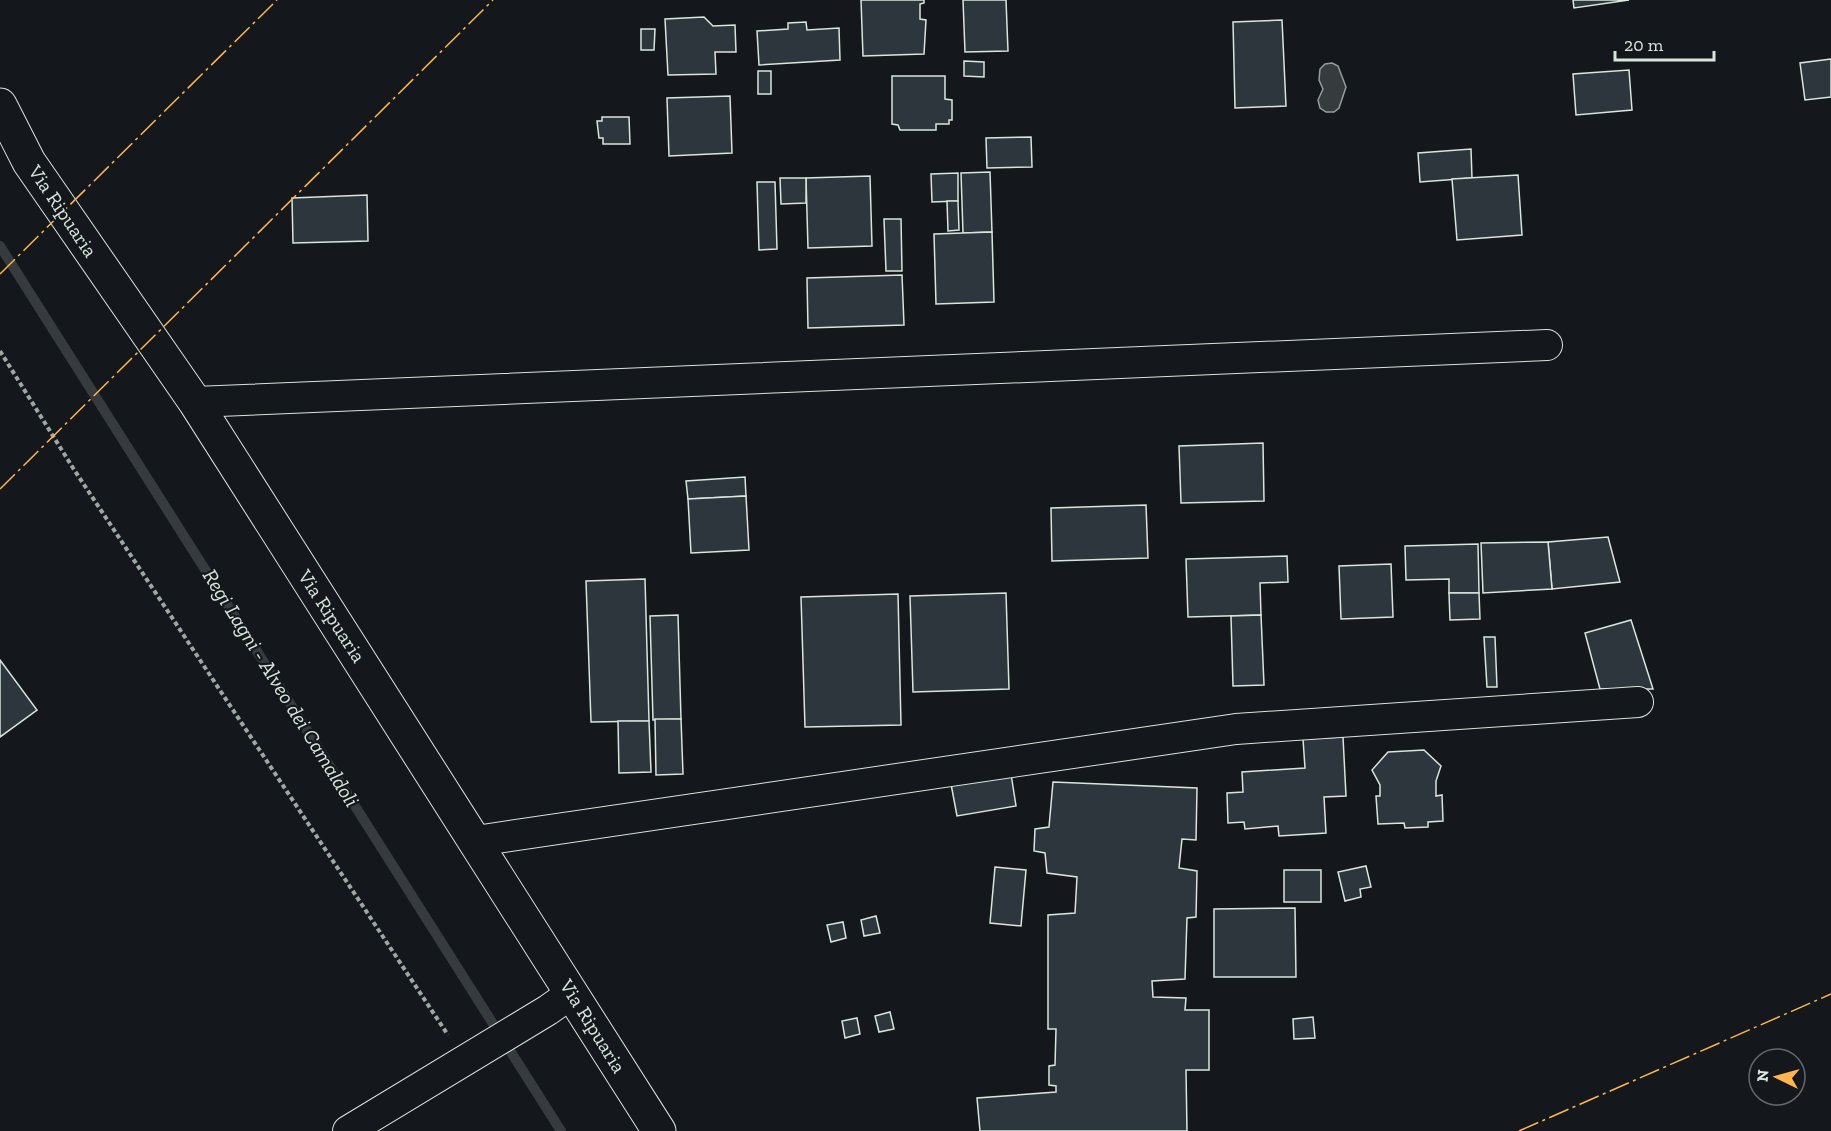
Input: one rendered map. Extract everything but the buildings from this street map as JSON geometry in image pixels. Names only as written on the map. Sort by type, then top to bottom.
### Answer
[{"type":"street","name":"Via Ripuaria","points":[[0,105],[29,162],[195,402],[476,841],[560,1002],[659,1131]]},
{"type":"street","points":[[195,402],[1547,345]]},
{"type":"street","points":[[476,841],[1236,729],[1638,702]]},
{"type":"street","points":[[348,1131],[560,1002]]},
{"type":"path","points":[[0,351],[79,478],[468,1059]]},
{"type":"shaded area","points":[[1332,63],[1338,66],[1346,87],[1339,108],[1334,112],[1326,112],[1320,108],[1318,100],[1323,89],[1319,80],[1320,69],[1325,64]]},
{"type":"waterway","name":"Regi Lagni - Alveo dei Camaldoli","points":[[0,246],[561,1131]]},
{"type":"power","points":[[0,274],[277,0]]},
{"type":"power","points":[[0,489],[493,0]]},
{"type":"power","points":[[1519,1131],[1831,994]]}]
